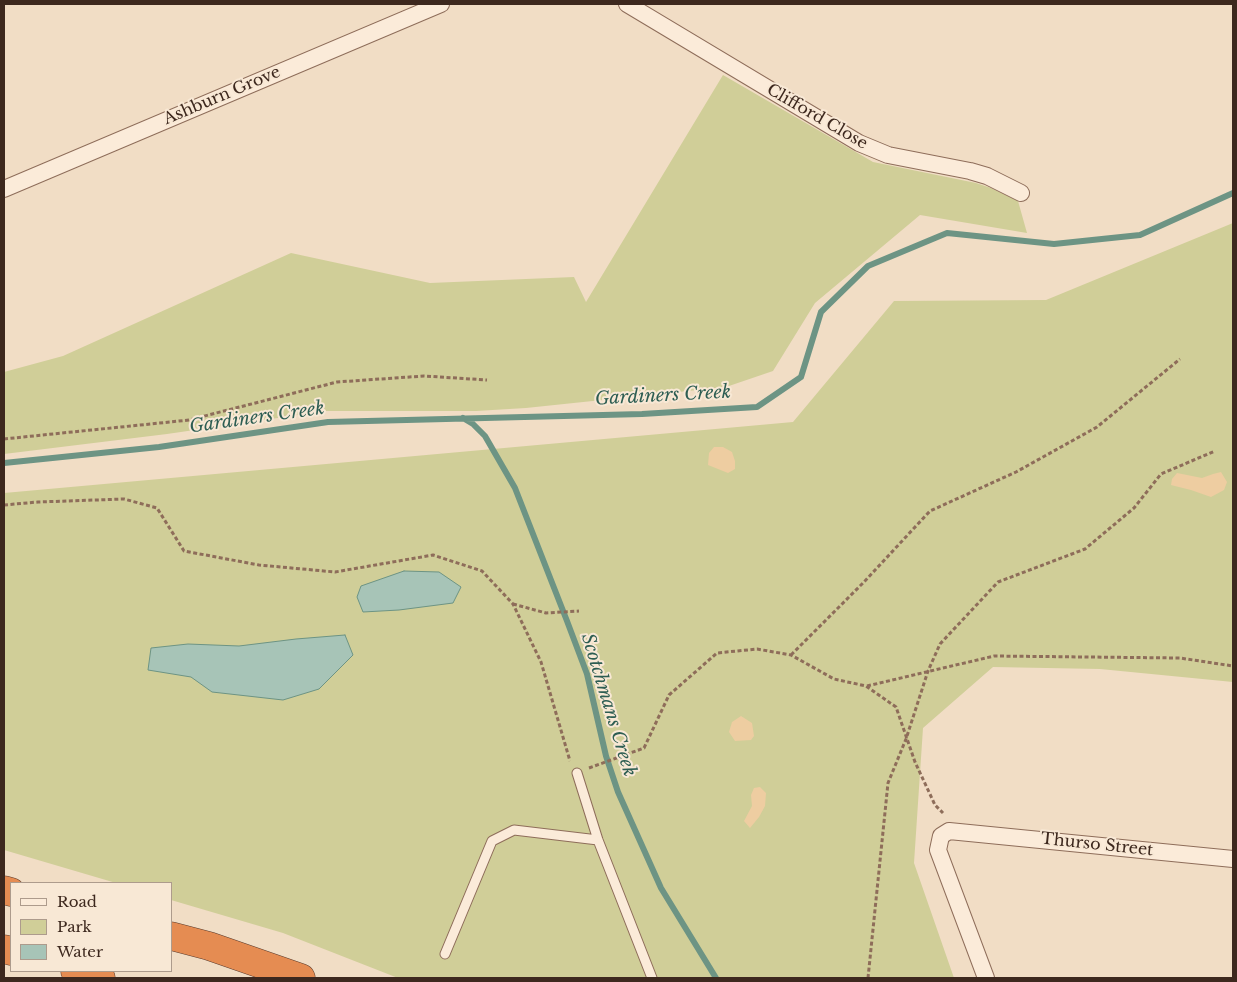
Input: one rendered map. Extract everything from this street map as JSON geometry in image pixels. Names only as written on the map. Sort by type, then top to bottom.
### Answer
[{"type":"highway","points":[[172,936],[209,946],[301,978]]},
{"type":"highway","points":[[79,972],[101,978]]},
{"type":"street","name":"Ashburn Grove","points":[[4,189],[441,4]]},
{"type":"street","name":"Clifford Close","points":[[627,4],[859,143],[888,155],[987,176],[1022,193]]},
{"type":"street","points":[[961,832],[949,831],[944,833],[938,850],[986,978]]},
{"type":"street","name":"Thurso Street","points":[[961,832],[1233,859]]},
{"type":"lane","points":[[577,773],[598,840],[652,978]]},
{"type":"lane","points":[[445,954],[492,842],[514,830],[598,840]]},
{"type":"path","points":[[791,655],[864,583],[930,511],[1016,472],[1097,427],[1180,359]]},
{"type":"path","points":[[4,440],[189,420],[338,382],[424,376],[487,380]]},
{"type":"path","points":[[868,978],[888,783],[906,739],[928,671],[940,644],[998,582],[1085,549],[1134,508],[1161,474],[1215,451]]},
{"type":"path","points":[[4,505],[124,499],[157,508],[184,551],[259,565],[335,572],[433,555],[482,571],[513,604],[541,662],[569,759],[577,773],[644,748],[669,695],[717,653],[757,649],[791,655],[834,679],[866,686],[896,707],[906,739],[935,806],[961,832]]},
{"type":"path","points":[[513,604],[546,613],[578,611]]},
{"type":"path","points":[[866,686],[994,656],[1180,658],[1233,666]]},
{"type":"green space","points":[[723,75],[873,162],[976,183],[1018,201],[1027,233],[920,215],[815,303],[773,371],[726,387],[526,408],[476,411],[326,411],[167,434],[4,454],[4,372],[63,356],[291,253],[430,283],[574,277],[586,302]]},
{"type":"green space","points":[[1233,223],[1233,682],[1100,669],[993,667],[923,728],[914,863],[954,978],[398,978],[283,933],[172,900],[172,882],[113,882],[4,850],[4,493],[793,422],[894,301],[1046,300]]},
{"type":"sand","points":[[714,447],[723,447],[732,452],[735,469],[728,473],[708,465],[709,453]]},
{"type":"sand","points":[[1221,472],[1227,482],[1224,490],[1211,497],[1171,485],[1172,479],[1177,473],[1202,478]]},
{"type":"sand","points":[[741,716],[752,723],[754,736],[751,740],[735,741],[729,732],[732,722]]},
{"type":"sand","points":[[760,787],[766,793],[765,806],[750,828],[744,821],[752,806],[751,795],[754,788]]},
{"type":"water","points":[[404,571],[439,572],[461,587],[453,603],[399,610],[363,612],[357,597],[361,586]]},
{"type":"water","points":[[345,635],[353,655],[319,689],[283,700],[212,692],[191,677],[148,670],[151,648],[188,644],[239,646]]},
{"type":"waterway","name":"Gardiners Creek","points":[[4,463],[159,447],[328,422],[642,414],[757,407],[801,377],[821,312],[868,266],[947,233],[1054,244],[1140,235],[1233,193]]},
{"type":"waterway","name":"Scotchmans Creek","points":[[463,418],[473,424],[485,436],[515,488],[587,674],[606,756],[618,792],[661,888],[716,978]]}]
